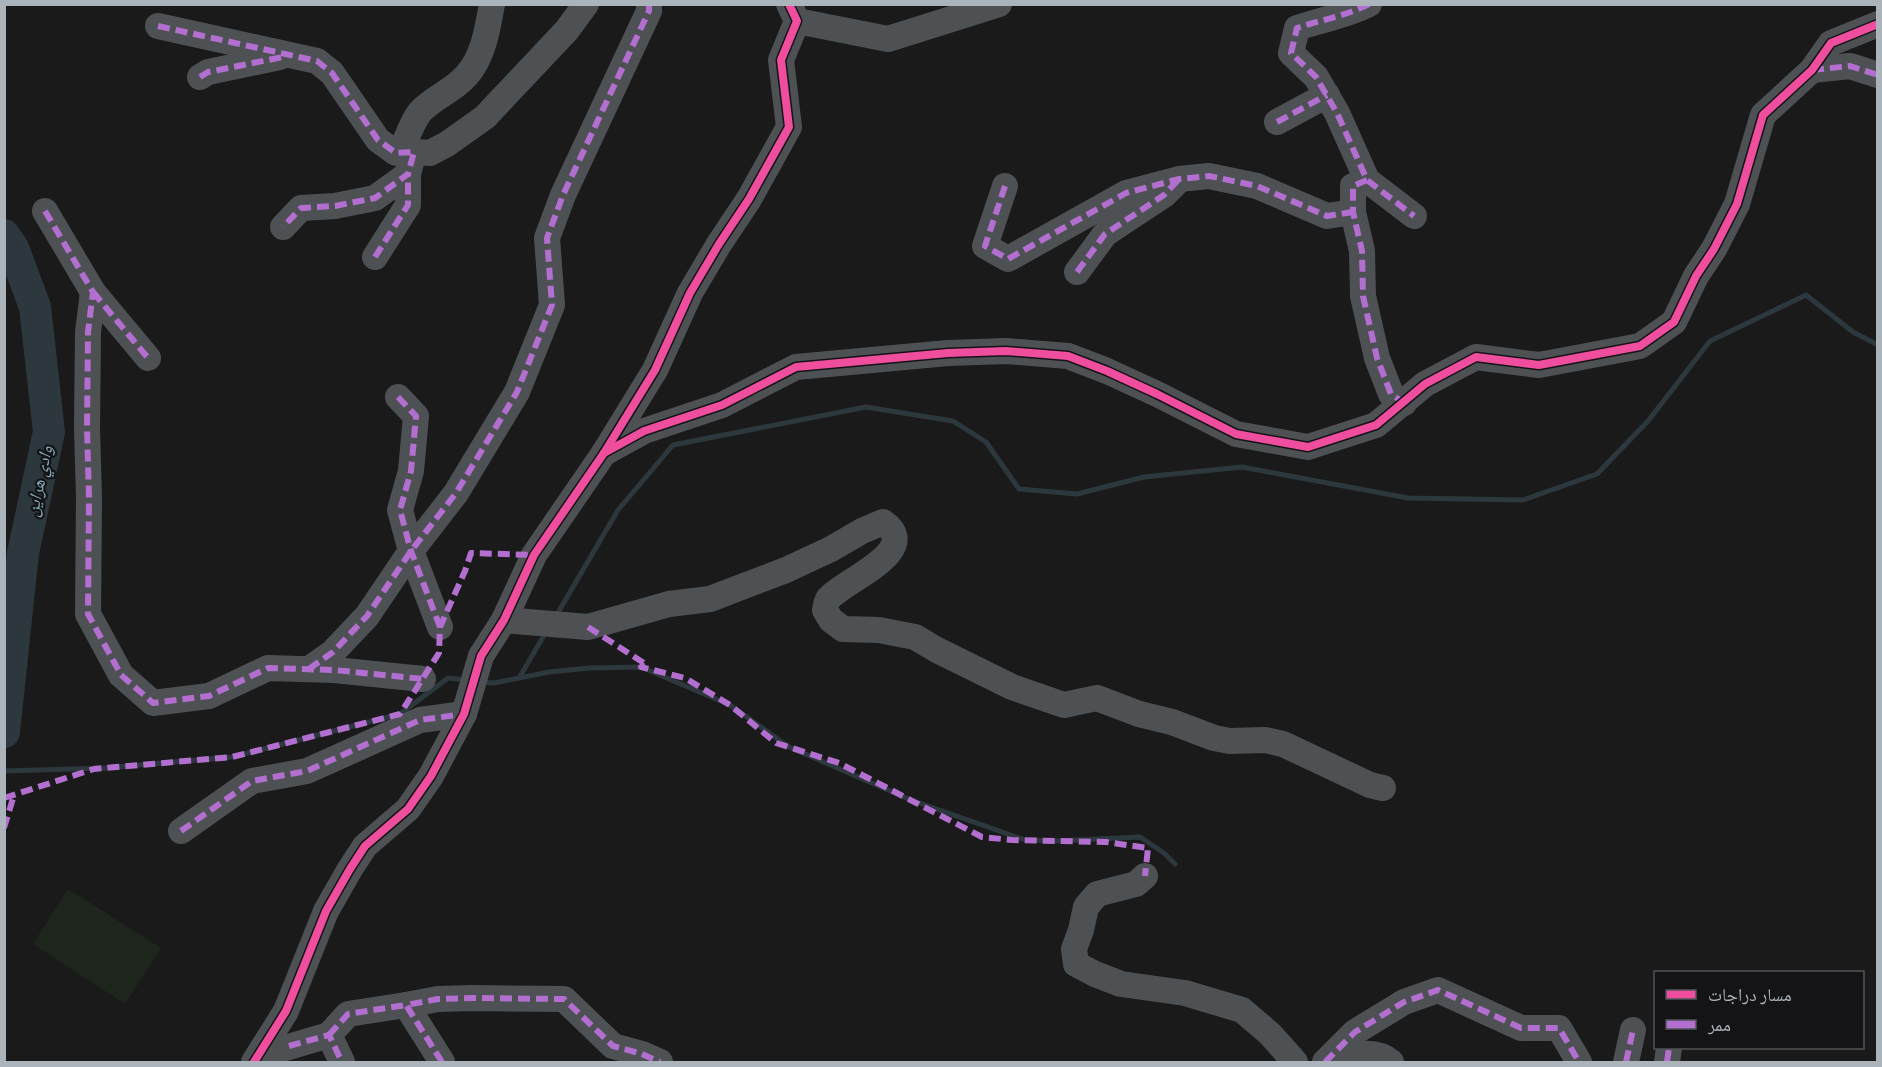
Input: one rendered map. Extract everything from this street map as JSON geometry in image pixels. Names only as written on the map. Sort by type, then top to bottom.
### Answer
[{"type":"street","points":[[375,257],[408,205],[411,163],[405,142],[413,123],[420,111],[451,90],[473,68],[483,46],[492,4]]},
{"type":"street","points":[[283,227],[301,208],[335,206],[375,198],[411,163],[447,144],[485,117],[559,38],[586,4]]},
{"type":"street","points":[[309,669],[333,652],[367,616],[411,551],[456,493],[517,393],[552,305],[547,238],[563,195],[649,11],[649,4]]},
{"type":"street","points":[[255,1062],[286,1011],[326,911],[365,846],[408,809],[431,776],[465,709],[481,656],[504,620],[534,555],[604,453],[655,370],[690,293],[754,190],[789,127],[781,60],[793,13],[888,39],[999,4]]},
{"type":"street","points":[[1368,4],[1356,10],[1297,28],[1291,53],[1316,77],[1327,95],[1337,112],[1367,180],[1414,216]]},
{"type":"street","points":[[604,453],[645,431],[722,405],[796,367],[948,353],[1006,351],[1068,356],[1147,390],[1236,434],[1308,447],[1376,425],[1425,384],[1476,357],[1539,365],[1640,346],[1674,322],[1696,276],[1714,249],[1737,204],[1762,115],[1812,70],[1831,43],[1878,24]]},
{"type":"street","points":[[158,26],[317,61],[332,73],[378,140],[411,163]]},
{"type":"street","points":[[200,77],[208,72],[289,56]]},
{"type":"street","points":[[1812,70],[1850,66],[1878,75]]},
{"type":"street","points":[[1277,122],[1327,95]]},
{"type":"street","points":[[1005,186],[985,246],[1008,259],[1126,193],[1179,179],[1209,176],[1257,186],[1327,216],[1353,212]]},
{"type":"street","points":[[1077,272],[1105,234],[1164,195],[1179,179]]},
{"type":"street","points":[[1367,180],[1353,186],[1353,212],[1362,251],[1363,296],[1377,358],[1391,394],[1404,403]]},
{"type":"street","points":[[45,211],[93,292],[148,358]]},
{"type":"street","points":[[93,292],[87,332],[88,614],[121,675],[153,703],[209,696],[268,668],[334,670],[423,679]]},
{"type":"street","points":[[398,397],[416,416],[411,471],[400,510],[411,551],[440,627]]},
{"type":"street","points":[[504,620],[588,627],[669,604],[710,599],[786,570],[883,522],[892,528],[896,540],[892,552],[827,600],[825,610],[831,620],[843,629],[879,630],[915,637],[1012,687],[1064,705],[1097,698],[1214,738],[1230,741],[1265,740],[1283,744],[1370,785],[1383,788]]},
{"type":"street","points":[[181,831],[252,781],[308,771],[420,720],[465,709]]},
{"type":"street","points":[[1145,876],[1136,884],[1097,894],[1086,907],[1074,949],[1076,964],[1121,984],[1185,993],[1242,1010],[1270,1034],[1288,1060]]},
{"type":"street","points":[[1325,1062],[1355,1032],[1404,1002],[1438,990],[1521,1028],[1559,1028],[1579,1062]]},
{"type":"street","points":[[255,1062],[275,1051],[329,1035],[348,1014],[450,999],[564,999],[613,1046],[660,1062]]},
{"type":"street","points":[[406,1005],[442,1062]]},
{"type":"street","points":[[1626,1062],[1633,1030]]},
{"type":"street","points":[[329,1035],[342,1062]]},
{"type":"street","points":[[1330,1062],[1364,1054],[1376,1054],[1391,1062]]},
{"type":"shaded area","points":[[68,889],[161,948],[125,1004],[33,944]]},
{"type":"waterway","name":"وادي هراين","points":[[4,235],[13,248],[35,307],[49,432],[23,553],[4,732]]},
{"type":"waterway","points":[[556,616],[618,510],[673,445],[866,407],[953,421],[986,442],[1019,489],[1077,494],[1144,477],[1242,467],[1408,498],[1523,500],[1597,474],[1648,421],[1710,341],[1806,295],[1853,332],[1878,345]]},
{"type":"waterway","points":[[519,678],[546,632]]},
{"type":"waterway","points":[[479,682],[494,683],[549,672],[589,668],[641,667],[730,705],[789,747],[911,800],[1025,840],[1056,841],[1140,837],[1164,853],[1175,864]]},
{"type":"waterway","points":[[4,771],[105,768],[232,757],[400,714],[448,678],[467,680]]},
{"type":"marked path","points":[[309,669],[333,652],[367,616],[411,551],[456,493],[517,392],[552,305],[547,238],[563,195],[649,11],[649,4]]},
{"type":"marked path","points":[[1369,4],[1342,15],[1297,28],[1291,53],[1316,77],[1337,113],[1367,180],[1414,216]]},
{"type":"marked path","points":[[158,26],[317,61],[332,73],[378,140],[396,153],[414,152],[408,174],[375,198],[335,206],[301,208],[283,227]]},
{"type":"marked path","points":[[200,77],[208,72],[283,57]]},
{"type":"marked path","points":[[1812,70],[1850,66],[1878,75]]},
{"type":"marked path","points":[[1277,122],[1327,95]]},
{"type":"marked path","points":[[375,257],[408,205],[408,174]]},
{"type":"marked path","points":[[1005,186],[985,246],[1008,259],[1126,193],[1179,179],[1209,176],[1257,186],[1327,216],[1353,212]]},
{"type":"marked path","points":[[1077,272],[1105,234],[1164,195],[1179,179]]},
{"type":"marked path","points":[[1367,180],[1353,186],[1353,212],[1362,251],[1363,296],[1377,358],[1391,394],[1404,403]]},
{"type":"marked path","points":[[45,211],[93,292],[88,332],[88,614],[121,675],[153,703],[209,696],[268,668],[334,670],[423,679]]},
{"type":"marked path","points":[[93,292],[148,358]]},
{"type":"marked path","points":[[398,397],[416,416],[411,471],[400,510],[411,551],[440,627]]},
{"type":"marked path","points":[[4,798],[94,769],[232,757],[400,714],[439,653],[440,627],[471,553],[534,555]]},
{"type":"marked path","points":[[588,627],[647,665],[641,667],[685,678],[730,705],[776,743],[839,763],[982,837],[1106,842],[1148,848],[1145,876]]},
{"type":"marked path","points":[[181,831],[252,781],[307,771],[420,720],[464,714]]},
{"type":"marked path","points":[[4,828],[14,795]]},
{"type":"marked path","points":[[1325,1062],[1355,1032],[1404,1002],[1438,990],[1521,1028],[1559,1028],[1579,1062]]},
{"type":"marked path","points":[[442,1062],[406,1005],[438,999],[564,999],[613,1046],[660,1062]]},
{"type":"marked path","points":[[329,1035],[348,1014],[406,1005]]},
{"type":"marked path","points":[[1626,1062],[1633,1030]]},
{"type":"marked path","points":[[289,1046],[329,1035],[342,1062]]},
{"type":"marked path","points":[[1667,1062],[1669,1049]]},
{"type":"cycle path","points":[[254,1062],[286,1011],[326,911],[350,869],[365,846],[408,809],[431,776],[464,714],[481,656],[504,620],[534,555],[604,453],[655,370],[690,293],[749,199],[789,127],[781,60],[797,21],[789,4]]},
{"type":"cycle path","points":[[604,453],[644,431],[722,405],[796,367],[948,353],[1006,351],[1068,356],[1157,394],[1236,434],[1308,447],[1376,425],[1425,384],[1476,357],[1539,365],[1640,346],[1674,322],[1696,276],[1714,249],[1737,204],[1763,115],[1812,70],[1831,43],[1878,24]]}]
